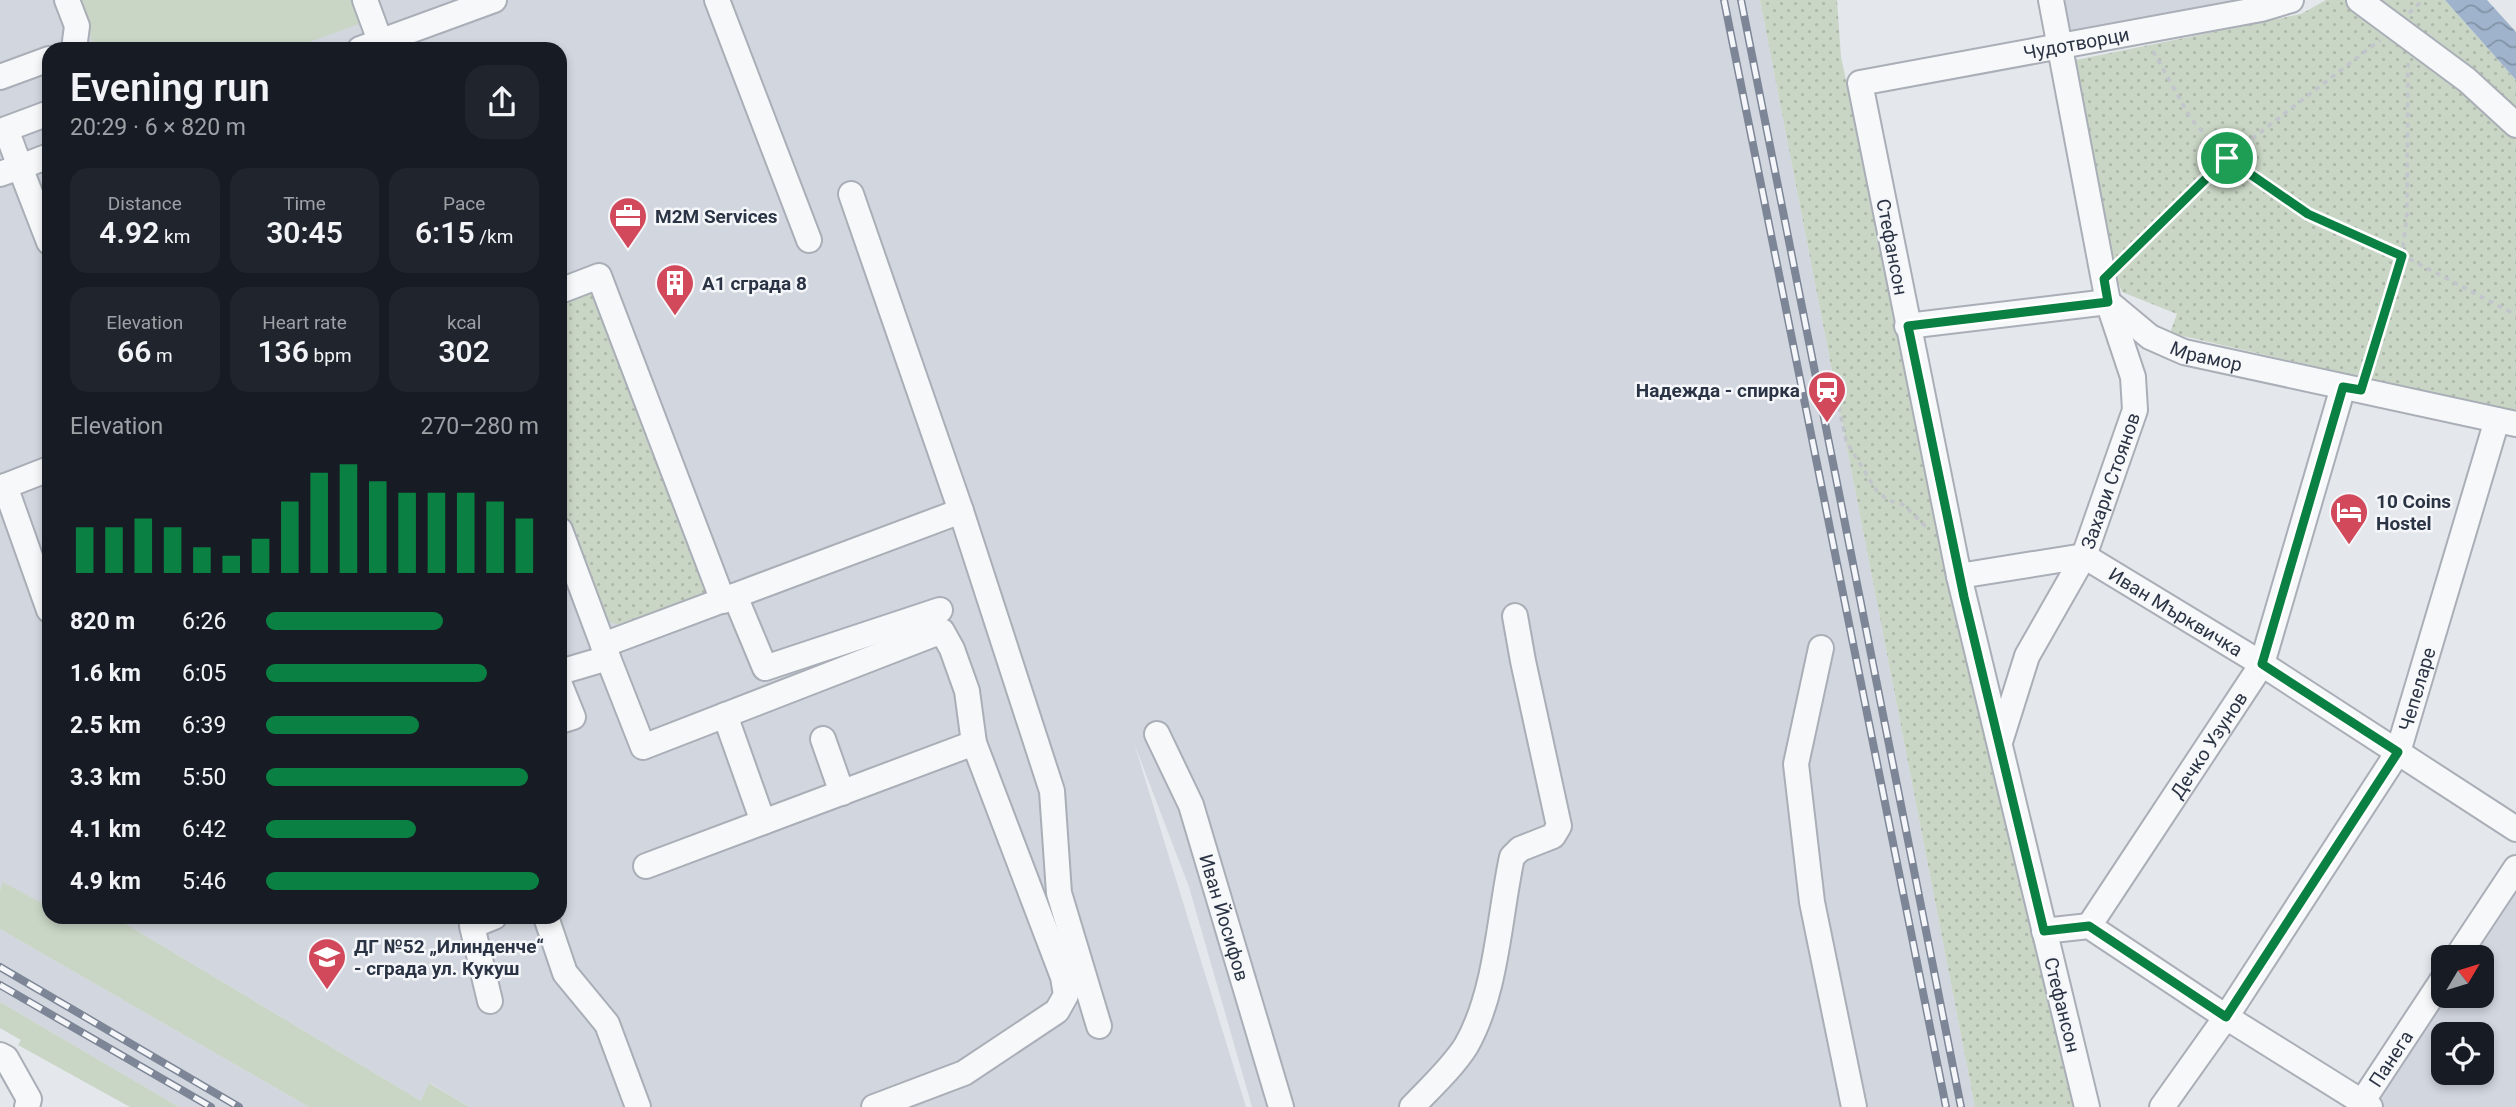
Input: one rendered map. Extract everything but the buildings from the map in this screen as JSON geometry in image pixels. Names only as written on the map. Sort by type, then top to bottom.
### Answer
[{"type":"street","points":[[67,0],[77,26],[75,42]]},
{"type":"street","points":[[365,0],[374,42]]},
{"type":"street","points":[[388,42],[494,0]]},
{"type":"street","points":[[717,0],[809,240]]},
{"type":"street","name":"Захари Стоянов","points":[[2000,742],[2027,656],[2084,556],[2135,410],[2133,377],[2106,290],[2051,0]]},
{"type":"street","name":"Чудотворци","points":[[1860,83],[2261,9],[2291,0]]},
{"type":"street","points":[[2359,0],[2467,80],[2516,125]]},
{"type":"street","points":[[0,77],[42,62]]},
{"type":"street","name":"Стефансон","points":[[1860,83],[1959,576],[2087,1107]]},
{"type":"street","points":[[42,116],[6,129],[10,170],[42,229]]},
{"type":"street","points":[[10,170],[42,159]]},
{"type":"street","points":[[851,194],[961,511],[1052,791],[1059,893],[1099,1026]]},
{"type":"street","points":[[567,288],[599,276],[729,598],[765,668],[941,620]]},
{"type":"street","points":[[1908,326],[2106,290]]},
{"type":"street","name":"Мрамор","points":[[2106,290],[2150,337],[2184,352],[2507,422]]},
{"type":"street","name":"Дечко Узунов","points":[[2089,926],[2262,664],[2352,388]]},
{"type":"street","name":"Чепеларе","points":[[2162,1107],[2226,1017],[2398,752],[2507,422]]},
{"type":"street","points":[[42,472],[3,487],[42,591]]},
{"type":"street","points":[[567,669],[729,598],[961,511]]},
{"type":"street","points":[[567,548],[643,747],[725,715],[941,620]]},
{"type":"street","points":[[1959,576],[2084,556]]},
{"type":"street","name":"Иван Мърквичка","points":[[2084,556],[2262,664],[2516,829]]},
{"type":"street","points":[[1412,1107],[1465,1046],[1479,1014],[1493,968],[1512,857],[1520,849],[1553,836],[1559,826],[1523,661],[1516,616]]},
{"type":"street","points":[[874,1107],[964,1073],[1057,1011],[1066,995],[1063,978],[974,743],[967,691],[941,620]]},
{"type":"street","points":[[1821,648],[1796,764],[1812,902],[1854,1107]]},
{"type":"street","points":[[567,702],[573,717],[567,719]]},
{"type":"street","points":[[725,715],[764,822]]},
{"type":"street","name":"Иван Йосифов","points":[[1157,734],[1191,805],[1281,1107]]},
{"type":"street","points":[[822,739],[842,793]]},
{"type":"street","points":[[646,866],[974,743]]},
{"type":"street","points":[[2466,945],[2516,868]]},
{"type":"street","points":[[477,924],[472,926],[490,1001]]},
{"type":"street","points":[[548,924],[565,973],[607,1024],[638,1107]]},
{"type":"street","points":[[2044,931],[2089,926],[2366,1105]]},
{"type":"street","name":"Панега","points":[[2366,1105],[2431,999]]},
{"type":"street","points":[[3,1056],[29,1099],[27,1107]]},
{"type":"path","points":[[2143,30],[2162,70],[2191,119],[2227,158],[2308,214],[2402,256],[2516,316]]},
{"type":"path","points":[[2106,290],[2227,158],[2374,46],[2401,32],[2407,214],[2402,256],[2352,388]]},
{"type":"path","points":[[1837,397],[1846,441],[1876,490],[1888,500],[1904,505],[1932,534]]},
{"type":"shaded area","points":[[0,0],[1760,0],[1975,1107],[1252,1107],[1189,887],[1134,743],[1246,1107],[469,1107],[430,1083],[421,1101],[126,924],[567,924],[567,42],[42,42],[42,903],[4,883],[0,889]]},
{"type":"shaded area","points":[[2051,0],[2291,0],[2059,45]]},
{"type":"shaded area","points":[[2516,868],[2516,1107],[2370,1107],[2435,1008],[2494,1008],[2494,945],[2465,945]]},
{"type":"shaded area","points":[[0,929],[309,1107],[179,1107],[0,1002]]},
{"type":"green space","points":[[77,0],[358,0],[365,22],[309,42],[92,42]]},
{"type":"green space","points":[[1760,0],[1837,0],[1841,57],[1943,531],[2080,1107],[1975,1107]]},
{"type":"green space","points":[[2326,0],[2445,0],[2516,80],[2516,413],[2170,333],[2177,314],[2122,292],[2109,259],[2071,61],[2301,14]]},
{"type":"green space","points":[[590,287],[707,592],[628,627],[601,620],[567,527],[567,296]]},
{"type":"green space","points":[[3,882],[42,903],[42,924],[126,924],[421,1101],[429,1083],[469,1107],[309,1107],[0,929],[0,890]]},
{"type":"green space","points":[[0,1002],[179,1107],[130,1107],[18,1045],[21,1040],[0,1028]]},
{"type":"water","points":[[2445,0],[2487,0],[2516,32],[2516,80]]},
{"type":"railway","points":[[1724,0],[1946,1107]]},
{"type":"railway","points":[[1741,0],[1961,1107]]},
{"type":"railway","points":[[0,967],[239,1107]]},
{"type":"railway","points":[[0,985],[211,1107]]},
{"type":"place","name":"M2M Services","points":[[628,250]]},
{"type":"place","name":"А1 сграда 8","points":[[675,317]]},
{"type":"place","name":"Надежда - спирка","points":[[1827,424]]},
{"type":"place","name":"10 Coins Hostel","points":[[2349,546]]},
{"type":"place","name":"ДГ №52 „Илинденче“ - сграда ул. Кукуш","points":[[327,991]]},
{"type":"route","points":[[2227,158],[2308,214],[2402,256],[2361,390],[2343,387],[2262,664],[2398,752],[2226,1017],[2089,926],[2044,931],[1951,541],[1908,326],[2108,302],[2104,279],[2227,158]]}]
